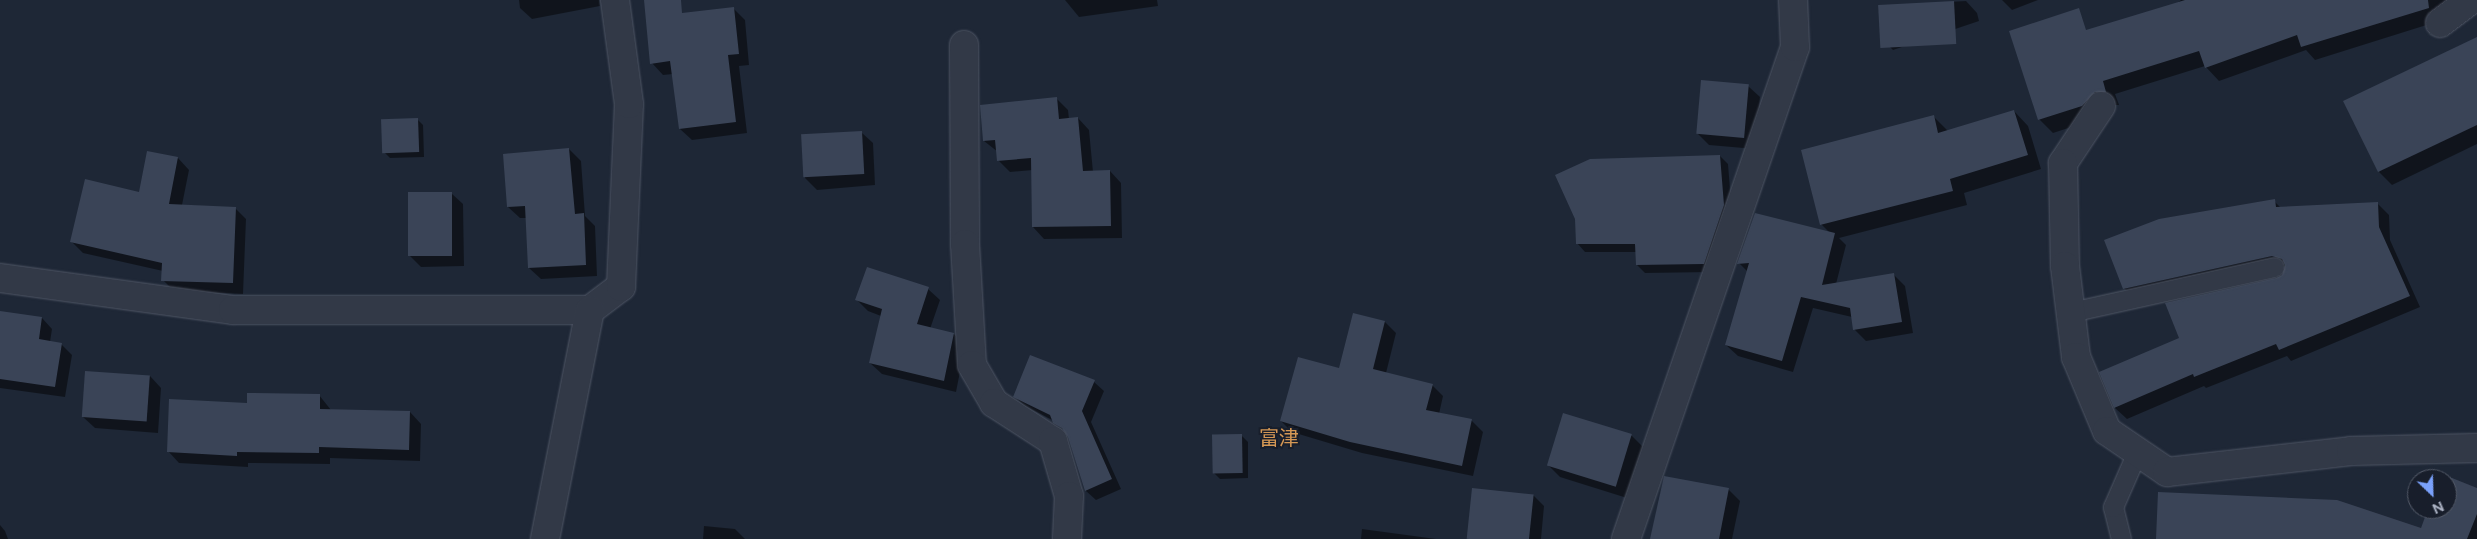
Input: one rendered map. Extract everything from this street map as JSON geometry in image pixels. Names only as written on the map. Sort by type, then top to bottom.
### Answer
[{"type":"street","points":[[0,278],[233,310],[590,310],[621,286],[629,104],[615,0]]},
{"type":"street","points":[[1626,539],[1795,47],[1793,0]]},
{"type":"street","points":[[2440,23],[2471,0]]},
{"type":"street","points":[[964,46],[965,244],[972,365],[994,403],[1053,442],[1069,496],[1067,539]]},
{"type":"street","points":[[2101,106],[2063,163],[2065,266],[2076,357],[2107,431],[2167,472],[2351,451],[2477,448]]},
{"type":"street","points":[[545,539],[590,310]]},
{"type":"lane","points":[[2071,312],[2274,267]]},
{"type":"lane","points":[[2121,539],[2113,507],[2137,452]]},
{"type":"building","points":[[644,0],[681,0],[682,13],[734,7],[739,54],[728,55],[736,122],[679,129],[670,61],[650,64]]},
{"type":"building","points":[[2185,0],[2428,0],[2429,8],[2301,47],[2297,35],[2205,68],[2199,51],[2103,81],[2106,92],[2095,92],[2082,106],[2038,120],[2009,31],[2079,8],[2086,30]]},
{"type":"building","points":[[1954,1],[1956,44],[1880,48],[1878,5]]},
{"type":"building","points":[[2477,37],[2477,125],[2378,172],[2343,101]]},
{"type":"building","points":[[1701,80],[1749,84],[1744,138],[1696,134]]},
{"type":"building","points":[[1057,97],[1059,119],[1078,117],[1083,171],[1110,170],[1111,226],[1032,227],[1031,158],[997,161],[995,140],[983,141],[980,105]]},
{"type":"building","points":[[2014,110],[2028,155],[1950,179],[1953,191],[1820,225],[1801,150],[1934,115],[1938,133]]},
{"type":"building","points":[[418,118],[419,152],[382,153],[381,119]]},
{"type":"building","points":[[862,131],[864,174],[803,177],[801,134]]},
{"type":"building","points":[[569,148],[575,214],[584,213],[586,265],[528,268],[525,206],[507,207],[503,154]]},
{"type":"building","points":[[147,151],[178,157],[169,204],[236,207],[233,283],[161,281],[162,263],[70,242],[85,179],[139,192]]},
{"type":"building","points":[[1720,155],[1724,205],[1704,264],[1636,265],[1635,244],[1576,244],[1575,219],[1555,175],[1590,159]]},
{"type":"building","points":[[408,192],[452,192],[452,256],[408,256]]},
{"type":"building","points":[[2275,199],[2276,207],[2378,202],[2379,227],[2410,296],[2279,350],[2276,344],[2194,377],[2193,374],[2114,408],[2099,372],[2179,338],[2165,303],[2276,278],[2282,275],[2285,265],[2282,259],[2272,256],[2123,289],[2104,240],[2159,219]]},
{"type":"building","points":[[1755,213],[1835,233],[1822,285],[1894,273],[1902,322],[1853,330],[1850,308],[1801,297],[1782,361],[1725,345],[1749,263],[1737,264]]},
{"type":"building","points":[[867,267],[929,287],[917,324],[954,333],[944,381],[869,363],[882,309],[855,300]]},
{"type":"building","points":[[0,311],[42,317],[39,339],[62,343],[55,387],[0,379]]},
{"type":"building","points":[[1353,313],[1385,321],[1373,369],[1433,384],[1426,410],[1472,419],[1462,466],[1350,442],[1280,421],[1298,357],[1339,368]]},
{"type":"building","points":[[1030,355],[1095,380],[1082,411],[1112,479],[1085,491],[1068,437],[1062,428],[1053,423],[1050,415],[1013,397]]},
{"type":"building","points":[[85,371],[150,376],[147,421],[82,417]]},
{"type":"building","points":[[247,393],[320,394],[320,409],[410,411],[409,450],[319,447],[319,453],[237,452],[237,456],[167,452],[169,399],[247,403]]},
{"type":"building","points":[[1563,413],[1632,434],[1616,487],[1547,466]]},
{"type":"building","points":[[1242,434],[1243,473],[1213,474],[1212,435]]},
{"type":"building","points":[[1664,476],[1729,488],[1719,539],[1650,539]]},
{"type":"building","points":[[2457,480],[2477,488],[2477,514],[2467,539],[2156,539],[2158,492],[2337,500],[2421,528],[2424,519],[2457,519]]},
{"type":"building","points":[[1472,488],[1534,494],[1529,539],[1467,539]]},
{"type":"district","name":"富津","points":[[1279,438]]}]
